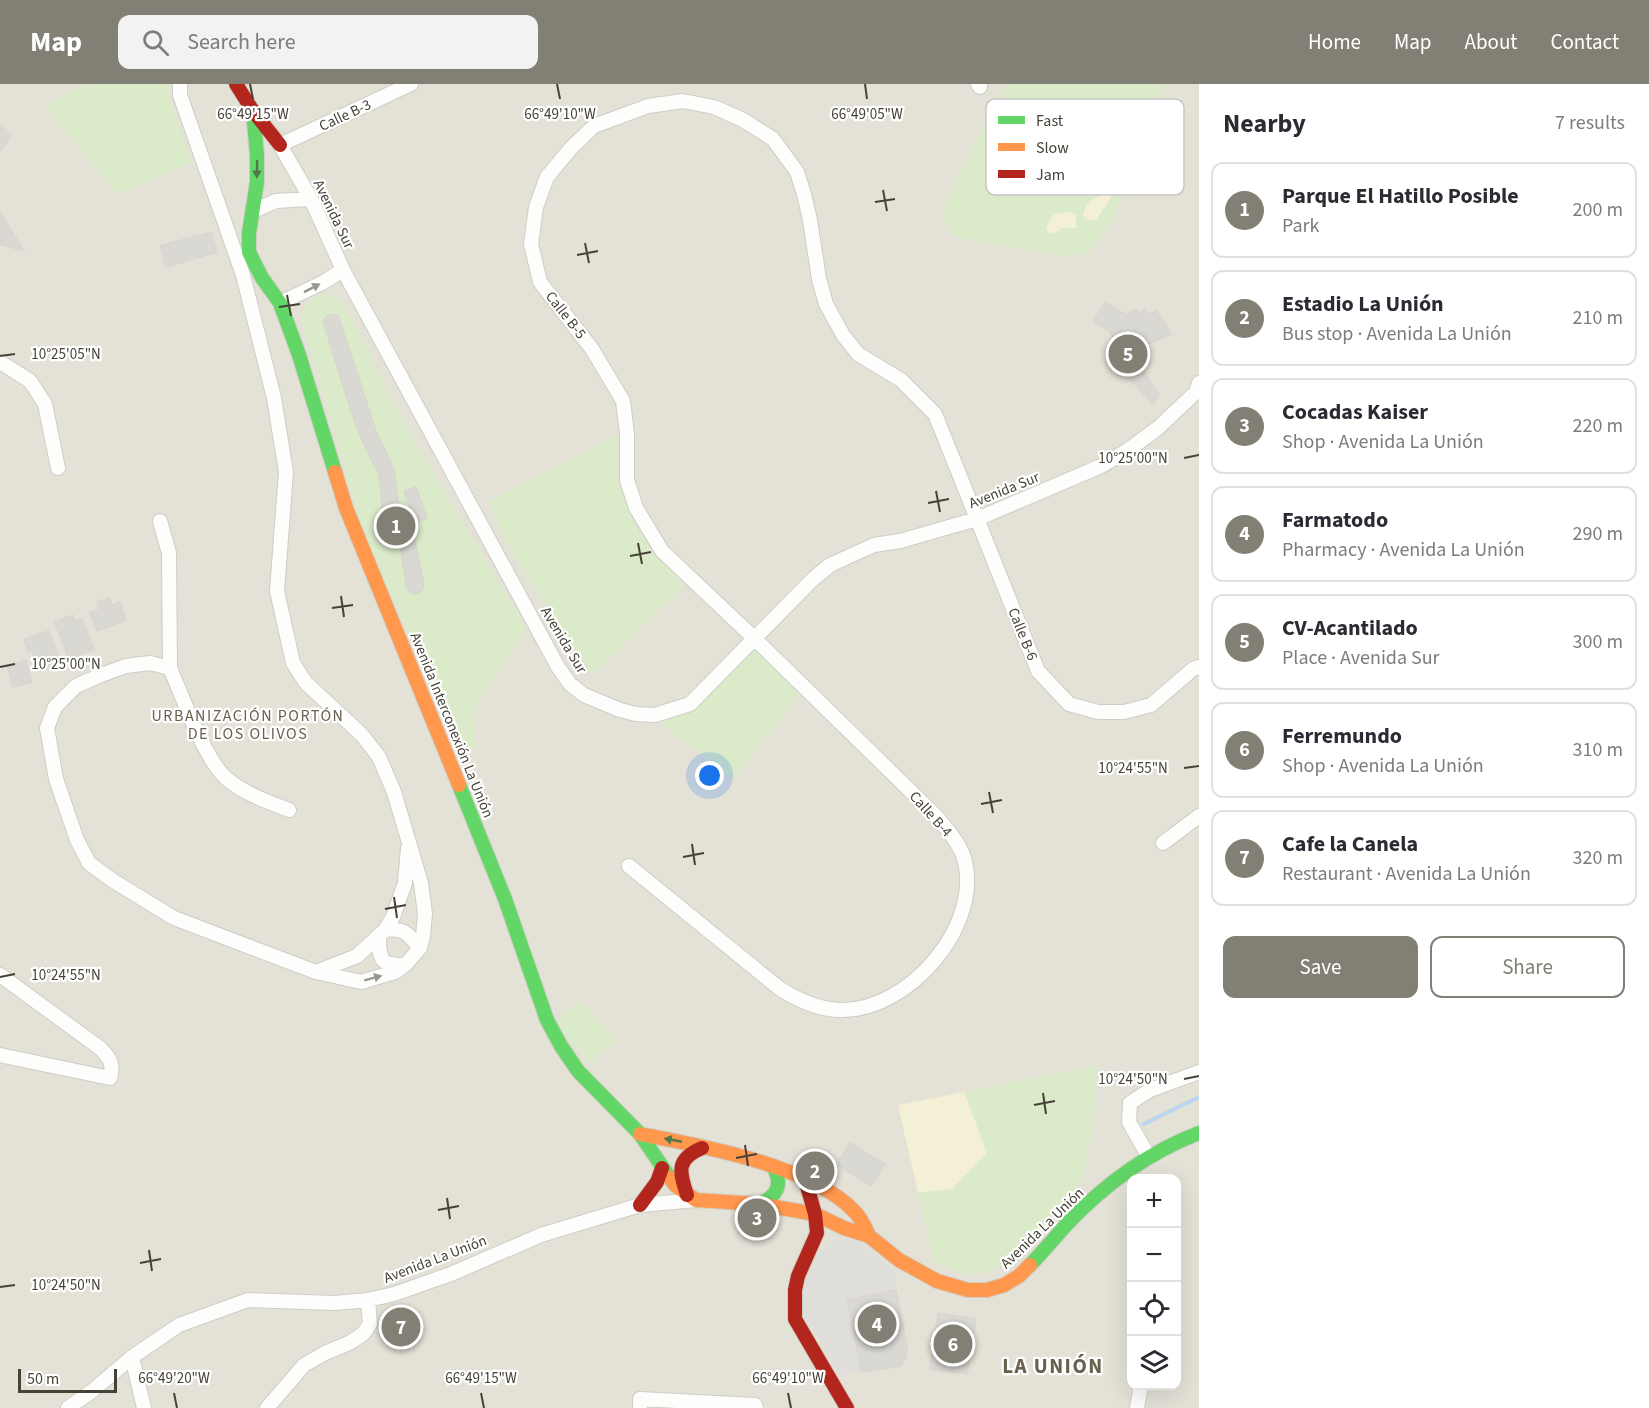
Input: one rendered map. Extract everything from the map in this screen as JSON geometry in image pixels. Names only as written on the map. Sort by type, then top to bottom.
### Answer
[{"type":"street","points":[[170,668],[150,663],[126,666],[76,686],[55,707],[48,728],[56,779],[77,840],[89,862],[112,880],[174,918],[316,972],[361,982],[395,972],[406,964],[420,948],[424,914],[421,883],[394,792],[379,758],[362,735],[306,683],[293,663],[277,591],[286,472],[274,398],[243,275],[180,95],[180,84]]},
{"type":"street","name":"Avenida Sur","points":[[236,84],[280,146]]},
{"type":"street","name":"Avenida Sur","points":[[249,84],[310,200],[343,270],[558,667],[570,684],[584,695],[620,710],[655,715],[690,704],[830,565],[874,545],[900,541],[977,519],[1101,466],[1158,428],[1198,390]]},
{"type":"street","name":"Calle B-3","points":[[280,146],[411,84]]},
{"type":"street","name":"Calle B-5","points":[[755,639],[662,551],[647,529],[636,508],[627,480],[627,434],[623,401],[592,349],[540,282],[531,244],[536,207],[547,177],[571,148],[594,126],[648,106],[684,101],[714,107],[743,120],[773,139],[797,172],[810,220],[819,279],[826,304],[843,335],[858,354],[901,380],[934,414],[977,519]]},
{"type":"street","name":"Avenida Sur","points":[[253,111],[257,182],[249,252],[262,278],[280,303]]},
{"type":"street","points":[[253,211],[276,201],[310,200]]},
{"type":"street","points":[[280,303],[343,270]]},
{"type":"street","name":"Avenida Interconexión La Unión","points":[[280,303],[299,355],[346,508],[505,899],[547,1020],[578,1071],[640,1134]]},
{"type":"street","points":[[0,362],[30,381],[45,404],[58,468]]},
{"type":"street","name":"Calle B-6","points":[[977,519],[1038,671],[1069,704],[1098,712],[1124,712],[1151,705],[1174,683],[1199,667]]},
{"type":"street","points":[[160,521],[169,553],[170,668],[212,762],[226,779],[252,796],[289,810]]},
{"type":"street","name":"Calle B-4","points":[[629,866],[779,988],[795,998],[819,1006],[838,1010],[859,1008],[881,1001],[918,979],[945,947],[964,904],[967,881],[963,855],[952,836],[937,817],[755,639]]},
{"type":"street","points":[[1162,843],[1199,816]]},
{"type":"street","points":[[316,972],[357,956],[382,933],[393,917],[405,883],[409,837]]},
{"type":"street","points":[[382,933],[399,929],[408,934],[420,948]]},
{"type":"street","points":[[382,933],[379,953],[382,960],[390,965],[406,964]]},
{"type":"street","points":[[0,975],[100,1048],[110,1058],[113,1068],[110,1078],[0,1055]]},
{"type":"street","points":[[1149,1157],[1129,1122],[1130,1103],[1150,1090],[1199,1072]]},
{"type":"street","name":"Avenida La Unión","points":[[68,1408],[132,1357],[178,1325],[248,1300],[335,1303],[368,1300],[394,1294],[442,1277],[541,1235],[640,1205],[691,1197],[759,1204],[815,1214],[844,1228],[869,1236],[899,1260],[937,1281],[968,1290],[987,1290],[1004,1285],[1019,1276],[1045,1251],[1068,1223],[1114,1181],[1173,1143],[1199,1133]]},
{"type":"street","points":[[640,1134],[675,1186],[691,1197]]},
{"type":"street","name":"Avenida La Unión","points":[[640,1134],[725,1152],[773,1166],[805,1179],[852,1209],[862,1220],[869,1236]]},
{"type":"street","points":[[691,1197],[680,1171],[682,1162],[691,1152],[702,1148]]},
{"type":"street","points":[[759,1204],[774,1197],[778,1189],[778,1174],[773,1166]]},
{"type":"street","points":[[640,1205],[657,1182],[662,1168]]},
{"type":"street","points":[[805,1179],[815,1214],[817,1233],[798,1276],[795,1290],[795,1319],[847,1408]]},
{"type":"street","points":[[267,1408],[304,1365],[363,1334],[370,1324],[368,1300]]},
{"type":"street","points":[[132,1357],[144,1408]]},
{"type":"street","points":[[1137,1408],[1140,1390]]},
{"type":"street","points":[[640,1408],[640,1398],[755,1405],[756,1408]]},
{"type":"shaded area","points":[[0,84],[1199,84],[1199,1408],[0,1408]]},
{"type":"shaded area","points":[[838,1240],[854,1240],[894,1270],[896,1290],[848,1301],[862,1372],[841,1375],[803,1314],[801,1301],[809,1265],[820,1252]]},
{"type":"green space","points":[[86,84],[172,84],[168,96],[192,163],[117,194],[45,106]]},
{"type":"green space","points":[[1005,84],[1165,84],[1159,99],[998,99]]},
{"type":"green space","points":[[986,122],[986,195],[1122,195],[1114,217],[1089,253],[1067,256],[965,239],[952,233],[943,220],[947,200]]},
{"type":"green space","points":[[322,294],[335,298],[345,307],[412,437],[526,627],[474,711],[476,746],[458,757],[421,661],[363,532],[302,322],[307,304]]},
{"type":"green space","points":[[617,435],[618,483],[639,532],[684,586],[592,675],[508,546],[489,502]]},
{"type":"green space","points":[[755,648],[799,695],[732,779],[659,723],[693,708]]},
{"type":"green space","points":[[580,1000],[616,1040],[590,1063],[554,1024]]},
{"type":"green space","points":[[1097,1065],[1094,1122],[1083,1178],[1063,1208],[1014,1259],[987,1273],[968,1274],[934,1262],[898,1105]]},
{"type":"sand","points":[[1099,196],[1112,196],[1096,220],[1087,220],[1083,216],[1088,203]]},
{"type":"sand","points":[[1072,212],[1076,215],[1076,228],[1061,228],[1057,232],[1049,233],[1046,227],[1054,214]]},
{"type":"sand","points":[[964,1092],[987,1153],[952,1189],[918,1193],[898,1105]]},
{"type":"building","points":[[0,125],[12,135],[0,151]]},
{"type":"building","points":[[0,212],[24,251],[0,244]]},
{"type":"building","points":[[211,232],[217,252],[166,267],[160,246]]},
{"type":"building","points":[[1105,302],[1126,315],[1136,309],[1139,313],[1145,310],[1148,315],[1156,311],[1172,334],[1133,350],[1137,359],[1130,363],[1131,373],[1142,368],[1159,395],[1153,404],[1119,367],[1125,363],[1110,332],[1094,321]]},
{"type":"building","points":[[328,315],[338,315],[376,431],[394,469],[399,509],[415,542],[424,585],[422,591],[417,594],[407,589],[400,547],[390,521],[383,514],[379,475],[360,436],[348,402],[323,321]]},
{"type":"building","points":[[416,487],[427,518],[414,522],[404,491]]},
{"type":"building","points":[[109,598],[112,605],[120,602],[126,620],[97,631],[90,613],[100,610],[97,602]]},
{"type":"building","points":[[73,615],[75,621],[82,619],[94,649],[69,659],[55,622]]},
{"type":"building","points":[[49,631],[61,664],[39,671],[32,651],[28,652],[24,639]]},
{"type":"building","points":[[26,660],[32,682],[13,687],[7,666]]},
{"type":"building","points":[[850,1143],[885,1164],[871,1186],[836,1164]]},
{"type":"building","points":[[896,1290],[907,1348],[906,1357],[901,1366],[862,1372],[847,1300]]},
{"type":"building","points":[[394,1305],[423,1329],[407,1349],[378,1325]]},
{"type":"building","points":[[938,1313],[976,1319],[967,1374],[930,1369]]},
{"type":"waterway","points":[[1144,1124],[1199,1097]]},
{"type":"traffic: fast","points":[[253,111],[257,182],[249,233],[249,252],[262,278],[280,303],[299,355],[335,472]]},
{"type":"traffic: fast","points":[[459,785],[505,899],[547,1020],[578,1071],[640,1134],[670,1178]]},
{"type":"traffic: fast","points":[[1030,1265],[1067,1224],[1112,1183],[1162,1150],[1199,1133]]},
{"type":"traffic: fast","points":[[759,1204],[771,1197],[777,1189],[778,1178],[773,1166]]},
{"type":"traffic: slow","points":[[335,472],[346,508],[459,785]]},
{"type":"traffic: slow","points":[[640,1134],[754,1160],[811,1182],[836,1196],[855,1212],[869,1236]]},
{"type":"traffic: slow","points":[[670,1178],[676,1186],[696,1200],[759,1204],[815,1214],[844,1228],[869,1236],[899,1260],[937,1281],[968,1290],[987,1290],[1004,1285],[1019,1276],[1030,1265]]},
{"type":"traffic: jam","points":[[236,84],[253,111],[280,145]]},
{"type":"traffic: jam","points":[[687,1195],[682,1179],[682,1167],[688,1157],[702,1148]]},
{"type":"traffic: jam","points":[[640,1205],[657,1182],[662,1168]]},
{"type":"traffic: jam","points":[[805,1179],[815,1214],[817,1233],[798,1276],[795,1290],[795,1319],[847,1408]]},
{"type":"place","name":"CV-Acantilado","points":[[1128,354]]},
{"type":"place","name":"Parque El Hatillo Posible","points":[[396,526]]},
{"type":"place","name":"Estadio La Unión","points":[[815,1171]]},
{"type":"place","name":"Cocadas Kaiser","points":[[757,1218]]},
{"type":"place","name":"Farmatodo","points":[[877,1324]]},
{"type":"place","name":"Cafe la Canela","points":[[401,1327]]},
{"type":"place","name":"Ferremundo","points":[[953,1344]]},
{"type":"district","name":"URBANIZACIÓN PORTÓN DE LOS OLIVOS","points":[[248,724]]},
{"type":"district","name":"LA UNIÓN","points":[[1053,1366]]}]
